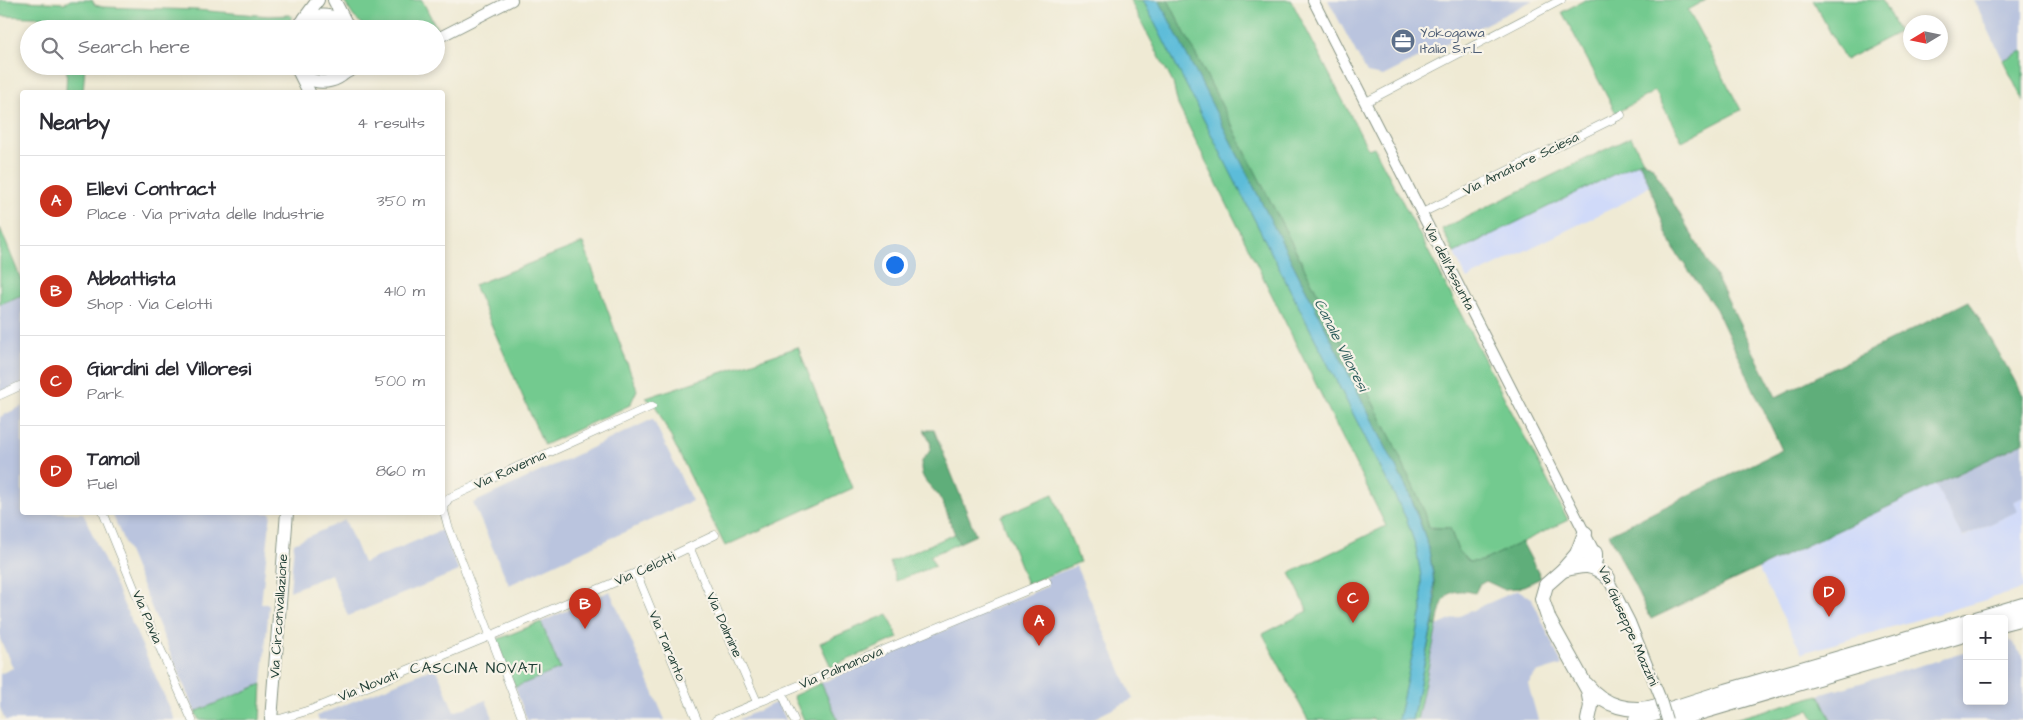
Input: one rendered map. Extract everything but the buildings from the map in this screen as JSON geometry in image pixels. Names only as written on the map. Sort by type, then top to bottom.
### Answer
[{"type":"highway","points":[[1585,533],[1577,554],[1546,585],[1542,599],[1549,620],[1582,679],[1590,698],[1588,720]]},
{"type":"highway","points":[[1577,554],[1595,552],[1595,560],[1587,566]]},
{"type":"highway","points":[[1563,570],[1587,566],[1596,568],[1608,578]]},
{"type":"highway","points":[[1989,615],[2023,605]]},
{"type":"highway","points":[[2008,622],[2023,618]]},
{"type":"highway","points":[[1636,720],[1726,691],[1963,622]]},
{"type":"highway","points":[[1675,720],[1697,716],[1963,635]]},
{"type":"highway","points":[[1582,679],[1598,697],[1614,706],[1629,708],[1654,707],[1689,697],[1726,691]]},
{"type":"main road","points":[[303,20],[318,0]]},
{"type":"main road","points":[[334,0],[345,20]]},
{"type":"main road","points":[[306,20],[312,16],[324,15],[339,20]]},
{"type":"main road","points":[[299,75],[308,90]]},
{"type":"main road","points":[[304,75],[309,79],[320,82],[332,81],[342,76]]},
{"type":"main road","points":[[332,90],[342,76]]},
{"type":"main road","name":"Via Circonvallazione","points":[[271,720],[288,515]]},
{"type":"street","points":[[445,28],[500,0]]},
{"type":"street","points":[[490,11],[507,0]]},
{"type":"street","points":[[445,34],[512,0]]},
{"type":"street","name":"Via dell'Assunta","points":[[1313,0],[1585,533]]},
{"type":"street","points":[[1366,102],[1551,2],[1561,0]]},
{"type":"street","name":"Via Amatore Sciesa","points":[[1422,213],[1621,115]]},
{"type":"street","points":[[0,396],[20,386]]},
{"type":"street","name":"Via Ravenna","points":[[445,503],[449,498],[652,406]]},
{"type":"street","name":"Via Pavia","points":[[104,515],[140,603],[192,720]]},
{"type":"street","name":"Via Ravenna","points":[[444,515],[490,636]]},
{"type":"street","name":"Via Giuseppe Mazzini","points":[[1585,533],[1640,645],[1667,720]]},
{"type":"street","name":"Via Celotti","points":[[490,636],[636,573],[715,535]]},
{"type":"street","name":"Via Dalmine","points":[[690,548],[757,702]]},
{"type":"street","name":"Via Taranto","points":[[636,573],[697,720]]},
{"type":"street","name":"Via Palmanova","points":[[716,720],[1047,582]]},
{"type":"street","points":[[490,636],[523,720]]},
{"type":"street","name":"Via Novati","points":[[271,720],[280,719],[313,708],[490,636]]},
{"type":"street","points":[[782,693],[794,720]]},
{"type":"shaded area","points":[[1328,0],[1533,0],[1383,76],[1367,73]]},
{"type":"shaded area","points":[[1974,0],[2023,0],[2023,51],[2003,60]]},
{"type":"shaded area","points":[[1639,162],[1650,186],[1625,202],[1467,279],[1454,253]]},
{"type":"shaded area","points":[[20,296],[20,384],[0,393],[0,304]]},
{"type":"shaded area","points":[[20,407],[20,515],[84,515],[175,720],[5,720],[0,708],[0,674],[13,668],[0,639],[0,417]]},
{"type":"shaded area","points":[[653,419],[692,501],[509,585],[473,503]]},
{"type":"shaded area","points":[[2023,443],[2023,497],[2013,502],[2018,511],[1962,537],[1935,484]]},
{"type":"shaded area","points":[[1935,484],[1963,537],[2017,511],[2013,502],[2023,497],[2023,589],[1802,653],[1758,569]]},
{"type":"shaded area","points":[[113,515],[271,515],[261,604],[269,604],[262,684],[195,712]]},
{"type":"shaded area","points":[[345,520],[363,563],[442,530],[459,571],[348,616],[331,574],[290,591],[294,543]]},
{"type":"shaded area","points":[[1076,566],[1133,699],[1090,720],[838,720],[821,683],[1048,586],[1045,578]]},
{"type":"shaded area","points":[[1518,590],[1532,599],[1562,665],[1536,673],[1528,684],[1538,720],[1417,720],[1437,626]]},
{"type":"shaded area","points":[[610,591],[665,720],[527,720],[515,687],[559,669],[541,622]]},
{"type":"shaded area","points":[[2008,640],[2011,641],[2023,656],[2023,720],[1831,720],[1819,695],[1963,653],[1963,705],[2008,705]]},
{"type":"shaded area","points":[[436,667],[454,712],[486,700],[493,718],[487,720],[319,720],[317,716]]},
{"type":"shaded area","points":[[777,702],[786,720],[738,720]]},
{"type":"green space","points":[[0,0],[65,3],[71,0],[92,0],[95,5],[103,7],[196,10],[269,16],[290,15],[292,17],[290,20],[67,20],[63,18],[0,16]]},
{"type":"green space","points":[[343,0],[422,0],[432,20],[358,20]]},
{"type":"green space","points":[[1130,0],[1143,0],[1406,518],[1416,547],[1421,576],[1422,611],[1398,720],[1374,720],[1373,718],[1369,720],[1308,720],[1263,634],[1308,611],[1290,573],[1386,526],[1178,105],[1173,83]]},
{"type":"green space","points":[[1159,0],[1168,0],[1393,442],[1425,513],[1429,528],[1450,528],[1458,551],[1469,562],[1483,561],[1522,542],[1541,578],[1519,588],[1503,589],[1486,581],[1479,585],[1475,593],[1457,591],[1451,593],[1443,602],[1437,626],[1433,625],[1435,591],[1433,574],[1426,541],[1409,493]]},
{"type":"green space","points":[[1168,0],[1291,0],[1368,149],[1374,147],[1568,520],[1483,561],[1469,562],[1458,551],[1450,528],[1429,527],[1425,513],[1393,442]]},
{"type":"green space","points":[[1585,0],[1706,0],[1688,10],[1741,110],[1682,141],[1655,91],[1616,113],[1562,12]]},
{"type":"green space","points":[[1813,0],[1882,0],[1899,32],[1845,60]]},
{"type":"green space","points":[[2023,51],[2023,101],[2003,60]]},
{"type":"green space","points":[[67,75],[84,75],[83,90],[66,90]]},
{"type":"green space","points":[[1631,137],[1643,160],[1454,253],[1442,229]]},
{"type":"green space","points":[[1643,160],[1652,166],[1714,273],[1776,397],[1969,301],[2023,395],[2023,443],[1651,619],[1609,534],[1782,450],[1716,309],[1675,251],[1639,162]]},
{"type":"green space","points":[[0,228],[20,277],[20,296],[0,304]]},
{"type":"green space","points":[[583,243],[637,390],[630,405],[544,445],[474,285]]},
{"type":"green space","points":[[798,347],[853,488],[725,546],[655,405],[646,398]]},
{"type":"green space","points":[[924,430],[934,430],[976,535],[959,543],[941,500],[923,477],[921,468],[923,459],[931,445]]},
{"type":"green space","points":[[1053,494],[1080,562],[1027,584],[1001,516]]},
{"type":"green space","points":[[955,534],[959,543],[930,556],[935,566],[896,581],[890,562]]},
{"type":"green space","points":[[888,614],[898,638],[831,667],[820,643]]},
{"type":"green space","points":[[541,622],[560,669],[515,687],[496,640]]},
{"type":"green space","points":[[1433,625],[1437,626],[1417,720],[1412,720]]},
{"type":"green space","points":[[821,683],[838,720],[804,720],[793,696]]},
{"type":"green space","points":[[262,684],[260,720],[199,720],[195,712]]},
{"type":"green space","points":[[1819,695],[1831,720],[1815,720],[1809,710],[1779,720],[1731,720]]},
{"type":"water","points":[[1143,0],[1159,0],[1409,493],[1428,545],[1433,575],[1435,612],[1412,720],[1398,720],[1422,611],[1421,576],[1416,547],[1406,518]]},
{"type":"place","name":"Yokogawa Italia S.r.L","points":[[1403,41]]},
{"type":"place","name":"Tamoil","points":[[1829,617]]},
{"type":"place","name":"Giardini del Villoresi","points":[[1353,623]]},
{"type":"place","name":"Abbattista","points":[[585,629]]},
{"type":"place","name":"Ellevi Contract","points":[[1039,646]]},
{"type":"district","name":"CASCINA NOVATI","points":[[476,668]]},
{"type":"water label","name":"Canale Villoresi","points":[[1341,345]]}]
